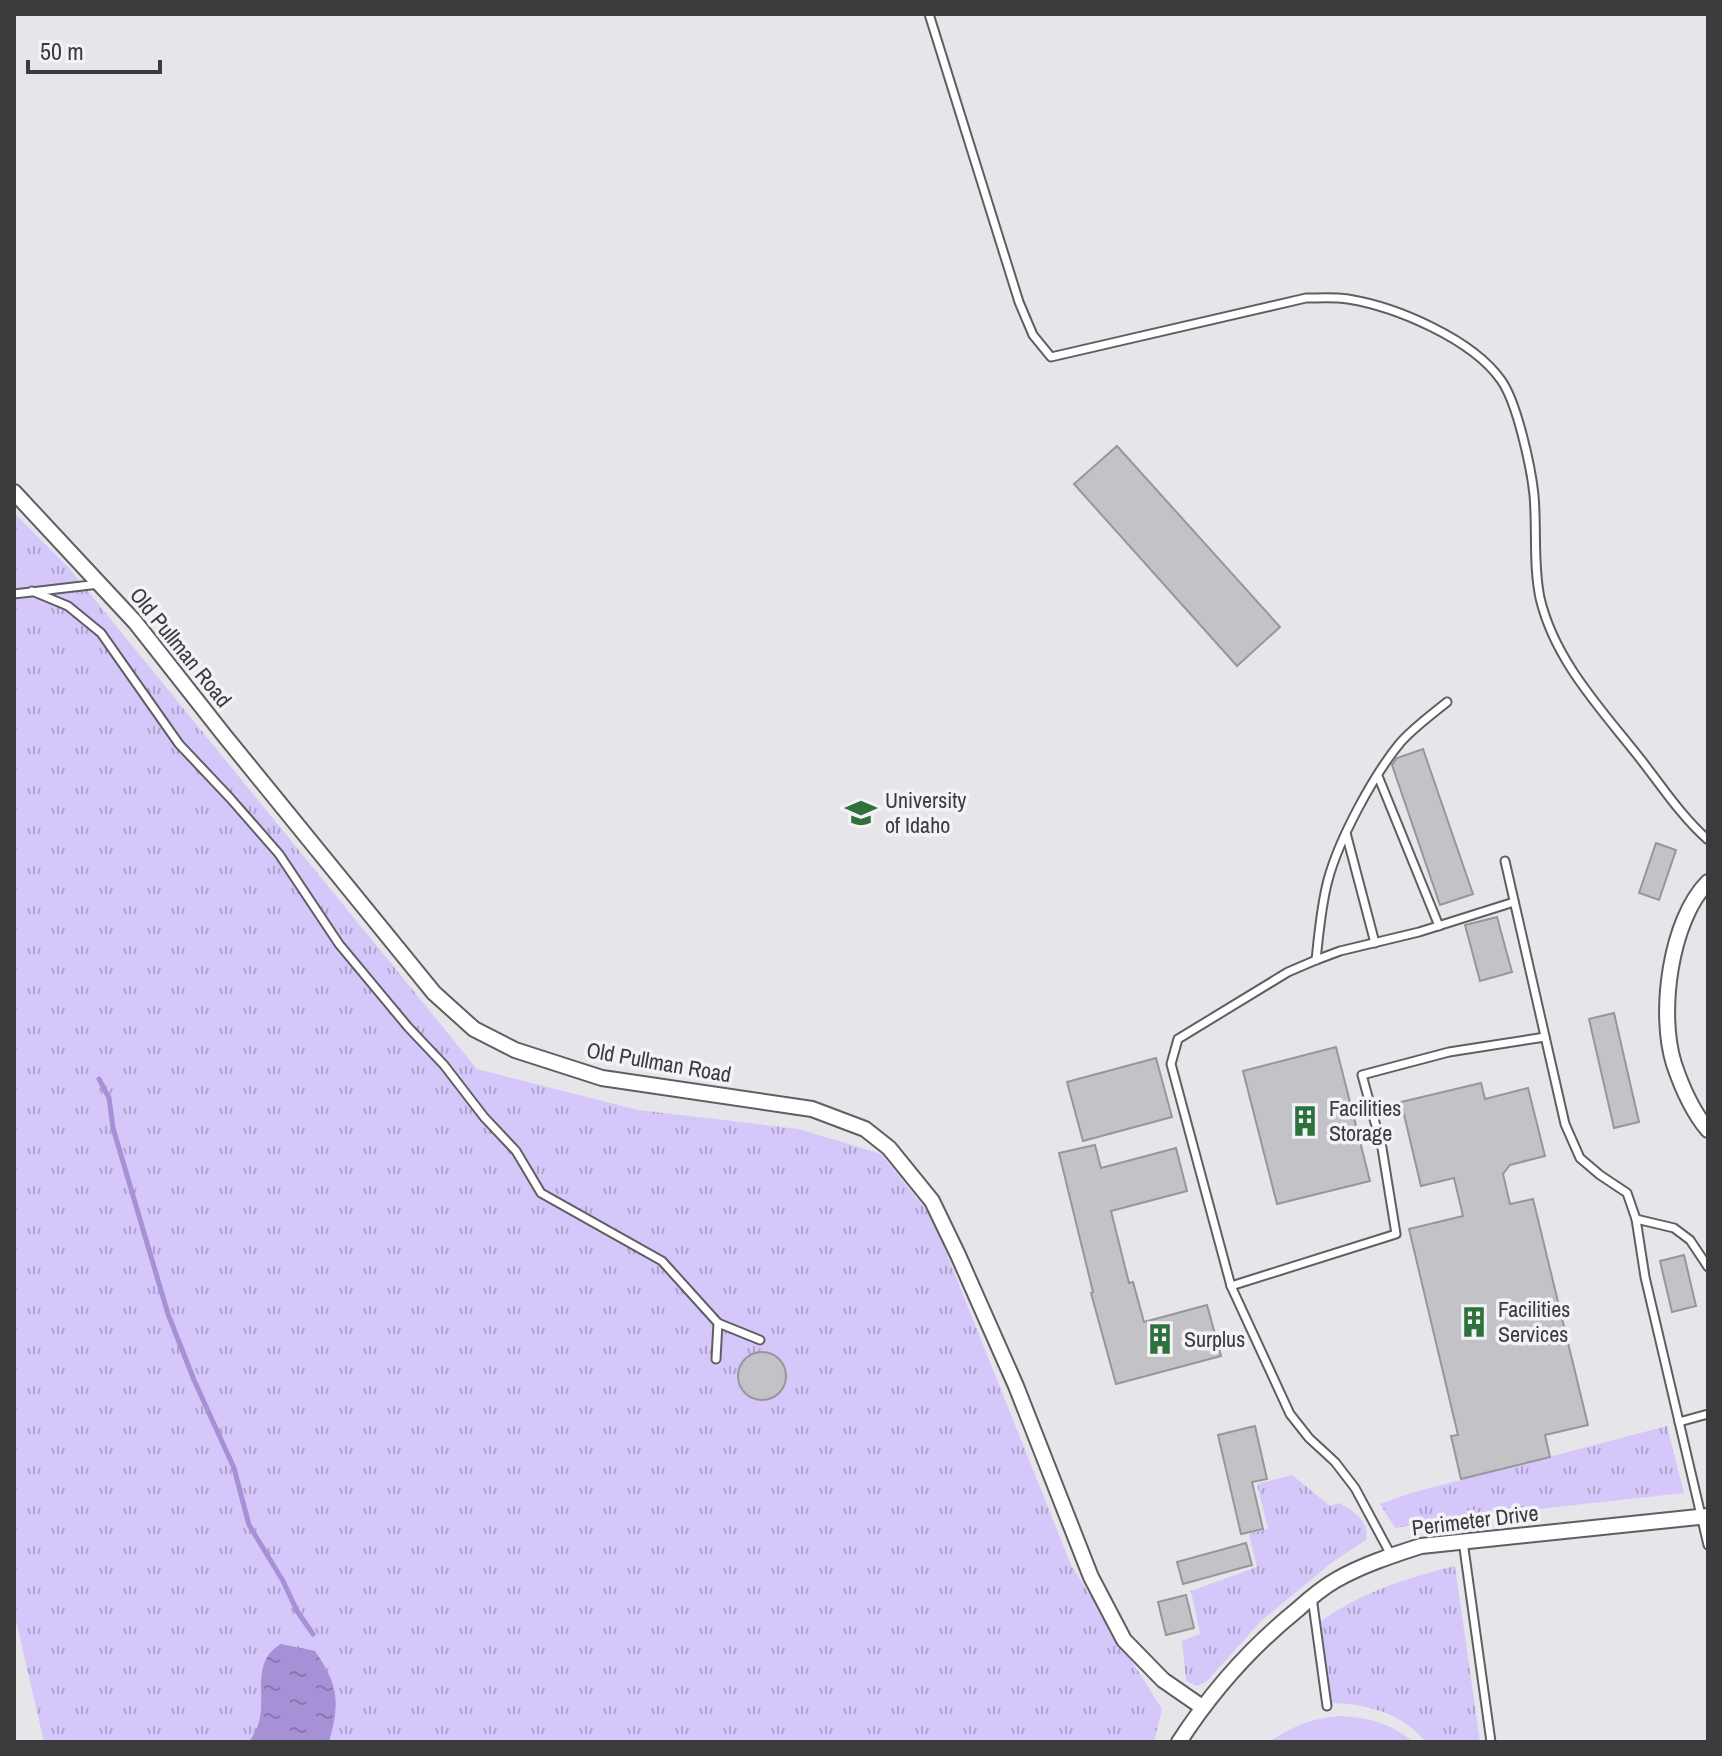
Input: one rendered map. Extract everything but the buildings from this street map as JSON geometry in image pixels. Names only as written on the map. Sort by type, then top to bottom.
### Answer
[{"type":"street","name":"Old Pullman Road","points":[[14,492],[135,622],[434,993],[474,1029],[515,1050],[602,1078],[812,1109],[865,1129],[889,1148],[932,1201],[958,1255],[1016,1386],[1091,1577],[1124,1640],[1163,1680],[1202,1707]]},
{"type":"street","points":[[1708,882],[1687,913],[1672,960],[1668,1030],[1674,1063],[1695,1114],[1708,1130]]},
{"type":"street","name":"Perimeter Drive","points":[[1179,1742],[1229,1673],[1275,1627],[1335,1580],[1391,1555],[1421,1546],[1705,1517]]},
{"type":"lane","points":[[929,14],[1019,302],[1033,335],[1051,357],[1306,298],[1348,299],[1390,310],[1430,327],[1472,350],[1502,381],[1523,435],[1534,496],[1540,598],[1553,636],[1568,666],[1679,810],[1708,840]]},
{"type":"lane","points":[[14,594],[101,584]]},
{"type":"lane","points":[[32,591],[68,606],[101,633],[179,744],[279,854],[339,944],[516,1151],[541,1193],[662,1261],[718,1323],[760,1340]]},
{"type":"lane","points":[[1316,960],[1328,879],[1346,833],[1401,741],[1447,702]]},
{"type":"lane","points":[[1378,776],[1439,926]]},
{"type":"lane","points":[[1346,833],[1375,943]]},
{"type":"lane","points":[[1505,861],[1565,1124],[1580,1158],[1627,1193],[1636,1219],[1645,1277],[1705,1517],[1708,1545]]},
{"type":"lane","points":[[1391,1555],[1355,1488],[1290,1414],[1231,1286],[1171,1064],[1178,1039],[1288,972],[1340,951],[1439,926],[1514,902]]},
{"type":"lane","points":[[1231,1286],[1396,1234],[1382,1148],[1362,1075],[1449,1052],[1545,1037]]},
{"type":"lane","points":[[1636,1219],[1674,1228],[1690,1240],[1708,1267]]},
{"type":"lane","points":[[716,1359],[718,1323]]},
{"type":"lane","points":[[1679,1422],[1708,1414]]},
{"type":"lane","points":[[1463,1541],[1491,1742]]},
{"type":"lane","points":[[1312,1597],[1327,1706]]},
{"type":"green space","points":[[14,513],[69,568],[477,1069],[638,1110],[799,1129],[881,1154],[932,1217],[1071,1565],[1162,1709],[1154,1742],[44,1742],[14,1612]]},
{"type":"green space","points":[[1667,1426],[1684,1493],[1465,1517],[1395,1528],[1380,1504],[1411,1493]]},
{"type":"green space","points":[[1292,1475],[1330,1506],[1339,1503],[1355,1513],[1366,1527],[1366,1540],[1334,1561],[1261,1621],[1206,1682],[1197,1686],[1186,1681],[1182,1641],[1200,1634],[1191,1591],[1257,1567],[1249,1534],[1268,1529],[1257,1484]]},
{"type":"green space","points":[[1455,1566],[1480,1742],[1426,1742],[1406,1724],[1384,1712],[1358,1705],[1332,1703],[1321,1621],[1385,1587]]},
{"type":"green space","points":[[1341,1716],[1379,1723],[1397,1730],[1413,1742],[1269,1742],[1303,1724]]},
{"type":"water","points":[[281,1644],[315,1651],[329,1674],[336,1705],[329,1742],[248,1742],[260,1717],[264,1664],[270,1653]]},
{"type":"waterway","points":[[99,1079],[109,1098],[113,1128],[168,1314],[234,1468],[249,1525],[313,1634]]},
{"type":"place","name":"University of Idaho","points":[[861,813]]},
{"type":"place","name":"Facilities Storage","points":[[1305,1121]]},
{"type":"place","name":"Facilities Services","points":[[1474,1322]]},
{"type":"place","name":"Surplus","points":[[1160,1339]]}]
